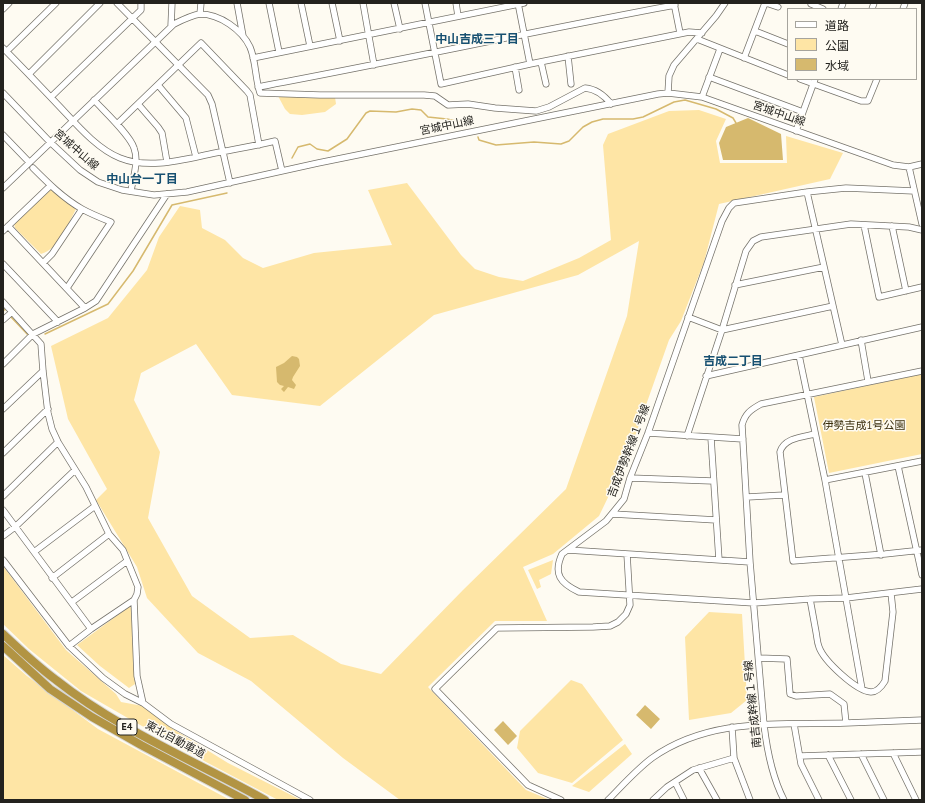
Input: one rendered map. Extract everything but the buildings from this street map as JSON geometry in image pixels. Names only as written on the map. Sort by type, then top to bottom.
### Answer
[{"type":"highway","name":"東北自動車道","points":[[3,634],[34,663],[96,708],[140,734],[265,800]]},
{"type":"highway","name":"東北自動車道","points":[[3,646],[50,688],[92,717],[141,745],[245,800]]},
{"type":"street","points":[[4,7],[9,3]]},
{"type":"street","points":[[56,3],[5,50],[73,120],[97,143],[109,152],[120,158],[136,162],[168,162],[259,145],[275,140],[282,171]]},
{"type":"street","points":[[28,74],[100,3]]},
{"type":"street","points":[[117,3],[208,95],[212,104],[230,183]]},
{"type":"street","points":[[50,97],[141,10],[141,3]]},
{"type":"street","points":[[171,26],[172,3]]},
{"type":"street","points":[[200,14],[201,3]]},
{"type":"street","points":[[237,3],[243,36]]},
{"type":"street","points":[[269,3],[279,52]]},
{"type":"street","points":[[301,3],[310,46]]},
{"type":"street","points":[[332,3],[340,40]]},
{"type":"street","points":[[363,3],[374,65]]},
{"type":"street","points":[[394,3],[400,29]]},
{"type":"street","points":[[425,3],[441,84],[680,33],[689,32],[702,34]]},
{"type":"street","points":[[456,3],[458,16]]},
{"type":"street","points":[[488,3],[489,10]]},
{"type":"street","points":[[253,58],[400,29],[520,3],[530,64]]},
{"type":"street","points":[[668,93],[670,72],[726,3]]},
{"type":"street","points":[[744,58],[765,3],[778,8]]},
{"type":"street","points":[[258,87],[435,53],[674,4],[680,33]]},
{"type":"street","points":[[811,4],[821,8]]},
{"type":"street","points":[[3,188],[31,165],[50,142],[171,26],[200,14],[215,17],[234,27],[243,36],[250,48],[253,58],[260,93],[424,95],[435,96],[448,105],[468,104],[495,108],[536,111],[549,107],[582,89],[591,89],[601,93],[611,104]]},
{"type":"street","points":[[755,31],[787,44]]},
{"type":"street","points":[[697,39],[787,75]]},
{"type":"street","points":[[117,124],[201,43],[250,95],[259,145]]},
{"type":"street","points":[[702,97],[720,49]]},
{"type":"street","points":[[568,56],[572,84]]},
{"type":"street","points":[[541,62],[546,84]]},
{"type":"street","points":[[515,67],[519,90]]},
{"type":"street","points":[[710,77],[803,112]]},
{"type":"street","points":[[796,131],[814,82],[861,101],[868,101],[877,80]]},
{"type":"street","points":[[158,85],[186,118],[196,156]]},
{"type":"street","name":"宮城中山線","points":[[3,93],[50,142],[80,170],[98,182],[122,190],[154,195],[187,192],[494,127],[668,93],[702,97],[893,165],[909,167],[922,164]]},
{"type":"street","points":[[94,100],[117,124],[134,148],[136,162],[131,192]]},
{"type":"street","points":[[138,104],[162,133],[168,162]]},
{"type":"street","points":[[4,139],[50,186],[82,209],[110,222],[67,288]]},
{"type":"street","points":[[909,167],[914,191],[921,211],[922,224]]},
{"type":"street","points":[[3,231],[50,186]]},
{"type":"street","name":"吉成伊勢幹線１号線","points":[[914,191],[846,188],[734,203],[729,208],[722,221],[648,434],[630,478],[624,499],[606,521],[562,554],[559,561],[558,573],[562,581],[570,588],[579,592],[754,603],[810,598],[846,598],[922,589]]},
{"type":"street","points":[[808,192],[842,345]]},
{"type":"street","points":[[3,364],[33,334],[96,301],[166,194]]},
{"type":"street","points":[[43,263],[52,254],[82,209]]},
{"type":"street","points":[[687,436],[722,330],[734,285],[747,248],[753,241],[760,237],[851,224],[909,227],[922,230]]},
{"type":"street","points":[[864,225],[879,297],[922,287]]},
{"type":"street","points":[[8,226],[85,308]]},
{"type":"street","points":[[892,226],[906,291]]},
{"type":"street","points":[[3,264],[58,322]]},
{"type":"street","points":[[734,285],[824,268]]},
{"type":"street","points":[[3,302],[41,344],[43,371],[52,429],[58,442],[86,487],[109,534],[123,550],[138,586],[137,594],[134,600],[137,676],[143,703]]},
{"type":"street","points":[[688,317],[722,330],[833,306]]},
{"type":"street","points":[[3,320],[12,312]]},
{"type":"street","points":[[706,376],[922,327]]},
{"type":"street","points":[[861,340],[868,381]]},
{"type":"street","points":[[799,355],[825,480],[862,689]]},
{"type":"street","points":[[3,409],[43,371]]},
{"type":"street","name":"南吉成幹線１号線","points":[[784,800],[774,774],[767,748],[764,725],[750,562],[742,425],[744,417],[750,410],[761,404],[922,371]]},
{"type":"street","points":[[3,452],[48,408]]},
{"type":"street","points":[[648,434],[743,439]]},
{"type":"street","points":[[815,434],[787,442],[782,446],[780,452],[793,561],[919,551]]},
{"type":"street","points":[[711,438],[719,560]]},
{"type":"street","points":[[3,496],[58,442]]},
{"type":"street","points":[[825,480],[922,461]]},
{"type":"street","points":[[898,466],[919,551],[922,575]]},
{"type":"street","points":[[3,536],[15,527],[75,470]]},
{"type":"street","points":[[865,473],[881,554]]},
{"type":"street","points":[[630,478],[713,481]]},
{"type":"street","points":[[747,497],[784,495]]},
{"type":"street","points":[[34,552],[95,506]]},
{"type":"street","points":[[3,510],[52,578],[91,628]]},
{"type":"street","points":[[613,514],[716,520]]},
{"type":"street","points":[[52,578],[109,534]]},
{"type":"street","points":[[568,550],[750,562]]},
{"type":"street","points":[[561,800],[528,785],[435,689],[497,628],[610,626],[618,622],[626,614],[630,605],[627,554]]},
{"type":"street","points":[[3,560],[69,646],[103,678],[125,694],[143,703],[171,724],[310,800]]},
{"type":"street","points":[[72,602],[128,561]]},
{"type":"street","points":[[810,598],[819,647],[827,660],[836,670],[862,689],[872,692],[879,689],[886,681],[893,618],[891,593]]},
{"type":"street","points":[[69,646],[91,628],[134,600]]},
{"type":"street","points":[[759,658],[787,659],[790,694],[796,696],[830,694],[844,704],[846,723]]},
{"type":"street","points":[[608,800],[650,760],[668,748],[704,732],[732,727],[764,725],[922,720]]},
{"type":"street","points":[[794,724],[801,764],[819,800]]},
{"type":"street","points":[[732,727],[734,758],[750,800]]},
{"type":"street","points":[[800,756],[922,752]]},
{"type":"street","points":[[893,753],[916,800]]},
{"type":"street","points":[[861,754],[884,800]]},
{"type":"street","points":[[828,755],[851,800]]},
{"type":"street","points":[[653,800],[693,770],[734,758]]},
{"type":"street","points":[[700,768],[717,800]]},
{"type":"street","points":[[675,782],[684,800]]},
{"type":"green space","points":[[278,96],[335,97],[336,104],[325,112],[302,115],[290,114],[285,109]]},
{"type":"green space","points":[[699,110],[726,119],[716,141],[720,163],[787,163],[786,136],[843,153],[830,179],[719,204],[704,262],[681,321],[669,340],[628,456],[599,516],[553,554],[523,567],[547,621],[495,621],[428,687],[526,790],[550,800],[400,800],[343,758],[251,681],[198,653],[147,598],[137,567],[96,500],[107,489],[68,419],[51,346],[108,318],[147,270],[159,237],[180,206],[200,210],[202,228],[225,240],[243,258],[263,268],[314,253],[392,245],[368,190],[407,183],[461,255],[475,269],[499,277],[523,281],[579,258],[611,240],[603,145],[608,134],[669,111]],"holes":[[[639,241],[627,316],[566,489],[463,590],[381,674],[341,664],[293,635],[250,638],[192,596],[148,518],[160,452],[134,400],[141,373],[196,344],[232,395],[320,406],[434,315],[578,275]]]},
{"type":"green space","points":[[51,189],[76,209],[58,242],[53,247],[41,254],[15,228],[14,223]]},
{"type":"green space","name":"伊勢吉成1号公園","points":[[922,374],[922,454],[829,473],[814,397]]},
{"type":"green space","points":[[553,560],[551,574],[539,580],[541,587],[537,589],[528,570]]},
{"type":"green space","points":[[3,566],[66,650],[116,694],[121,702],[143,706],[173,729],[228,763],[301,800],[278,800],[206,762],[81,691],[29,649],[3,624]]},
{"type":"green space","points":[[130,606],[135,684],[129,688],[100,666],[77,645]]},
{"type":"green space","points":[[709,612],[742,614],[747,700],[731,713],[689,720],[685,637]]},
{"type":"green space","points":[[3,655],[27,676],[98,729],[230,800],[3,800]]},
{"type":"green space","points":[[571,680],[582,684],[623,740],[572,783],[538,773],[517,748],[520,731]]},
{"type":"green space","points":[[625,744],[632,754],[589,792],[572,786]]},
{"type":"water","points":[[748,118],[781,134],[783,160],[723,160],[719,143],[726,127]]},
{"type":"water","points":[[292,356],[299,359],[300,366],[292,380],[296,385],[294,389],[288,387],[284,392],[281,389],[284,386],[277,382],[276,367],[284,363]]},
{"type":"water","points":[[645,705],[660,719],[651,729],[636,715]]},
{"type":"water","points":[[503,721],[517,736],[508,745],[494,730]]},
{"type":"waterway","points":[[478,137],[479,140],[496,145],[534,142],[561,144],[569,141],[583,127],[592,122],[603,119],[633,119],[643,117],[674,102],[685,100],[716,109],[733,118],[736,123]]},
{"type":"waterway","points":[[292,158],[298,147],[310,144],[317,149],[328,151],[347,139],[366,113],[370,111],[396,112],[412,109],[421,110],[428,117],[447,119],[469,124]]},
{"type":"waterway","points":[[45,334],[108,304],[133,271],[172,205],[227,193]]},
{"type":"waterway","points":[[11,317],[29,336]]},
{"type":"district","name":"中山吉成三丁目","points":[[477,40]]},
{"type":"district","name":"中山台一丁目","points":[[142,180]]},
{"type":"district","name":"吉成二丁目","points":[[733,362]]}]
